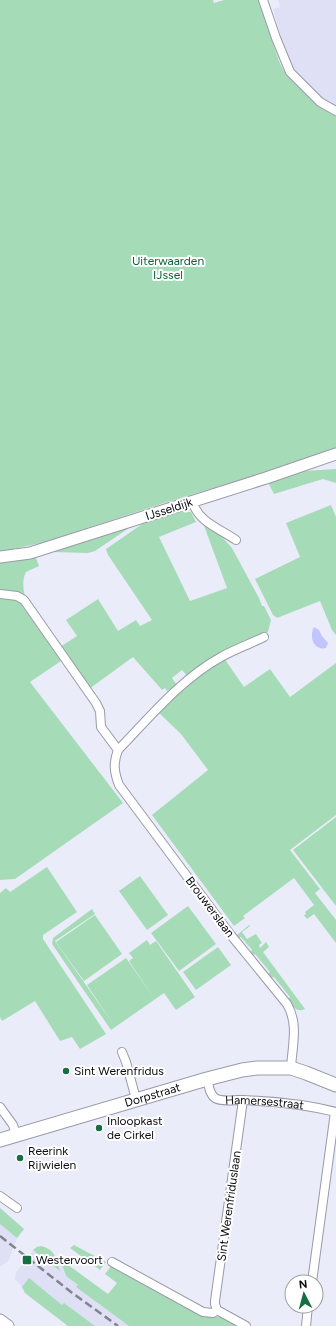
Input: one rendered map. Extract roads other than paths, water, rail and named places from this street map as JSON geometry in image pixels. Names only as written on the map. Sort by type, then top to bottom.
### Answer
[{"type":"main road","name":"Dorpstraat","points":[[6,1137],[207,1078],[249,1069],[291,1068]]},
{"type":"main road","points":[[291,1068],[336,1085]]},
{"type":"street","points":[[263,0],[290,72],[320,102],[336,111]]},
{"type":"street","name":"IJsseldijk","points":[[0,557],[30,553],[336,454]]},
{"type":"street","points":[[192,501],[197,513],[202,518],[236,540]]},
{"type":"street","points":[[0,594],[17,596],[24,600],[96,703],[100,712],[101,727],[118,750],[170,697],[196,674],[222,656],[264,637]]},
{"type":"street","name":"Brouwerslaan","points":[[118,750],[114,760],[114,768],[115,776],[119,785],[230,934],[290,1009],[294,1030],[291,1068]]},
{"type":"street","points":[[122,1052],[136,1099]]},
{"type":"street","name":"Hamersestraat","points":[[207,1078],[211,1095],[215,1099],[288,1103],[336,1112]]},
{"type":"street","name":"Sint Werenfriduslaan","points":[[217,1310],[215,1300],[244,1100]]},
{"type":"street","name":"Dorpstraat","points":[[0,1107],[13,1125],[6,1137]]},
{"type":"street","points":[[313,1274],[336,1112]]},
{"type":"street","points":[[0,1196],[17,1208]]},
{"type":"street","points":[[112,1262],[203,1312],[213,1313],[217,1310],[246,1326]]},
{"type":"street","points":[[306,1326],[307,1314]]},
{"type":"street","points":[[0,1320],[8,1326]]},
{"type":"water","points":[[314,627],[319,630],[328,643],[326,648],[318,647],[313,642],[312,634]]},
{"type":"railway","points":[[0,1236],[71,1292],[118,1326]]},
{"type":"place","name":"Sint Werenfridus","points":[[66,1071]]},
{"type":"place","name":"Inloopkast de Cirkel","points":[[99,1128]]},
{"type":"place","name":"Reerink Rijwielen","points":[[20,1158]]},
{"type":"place","name":"Westervoort","points":[[27,1260]]},
{"type":"park label","name":"Uiterwaarden IJssel","points":[[168,268]]}]
